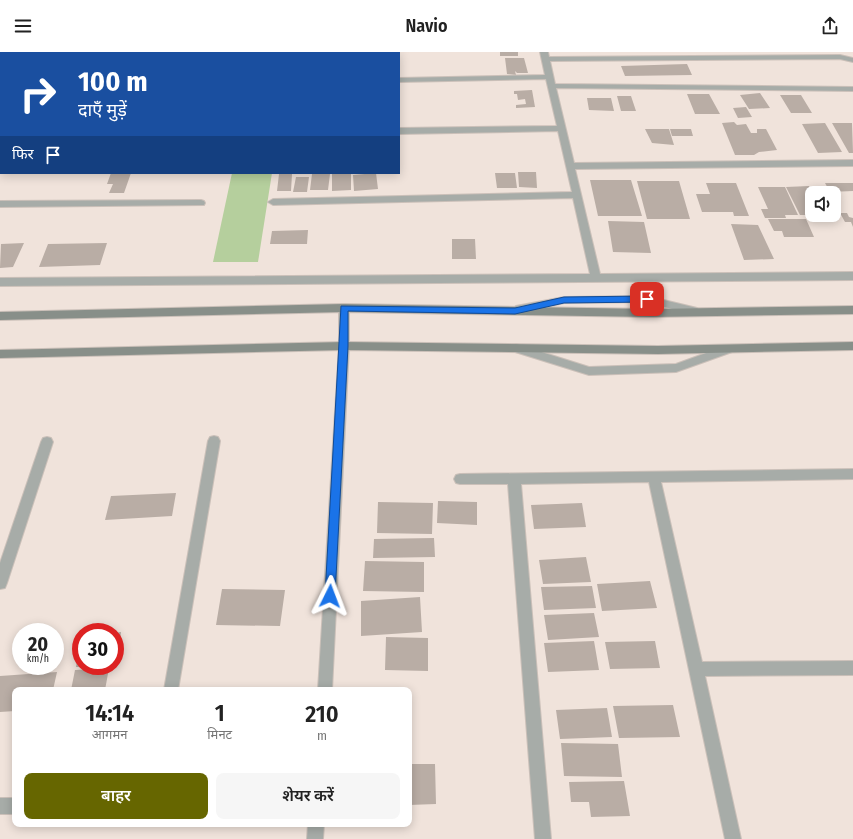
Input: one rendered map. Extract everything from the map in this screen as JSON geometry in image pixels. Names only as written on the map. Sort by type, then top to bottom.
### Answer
[{"type":"street","points":[[596,278],[545,55],[840,56],[853,60]]},
{"type":"street","points":[[400,80],[550,77]]},
{"type":"street","points":[[552,86],[853,89]]},
{"type":"street","points":[[400,131],[561,128]]},
{"type":"street","points":[[570,166],[853,163]]},
{"type":"street","points":[[273,202],[577,195]]},
{"type":"street","points":[[0,282],[853,276]]},
{"type":"street","points":[[0,316],[344,308],[699,312],[853,310]]},
{"type":"street","points":[[324,687],[344,346],[344,308]]},
{"type":"street","points":[[0,354],[344,346],[658,350],[853,346]]},
{"type":"street","points":[[172,687],[214,441]]},
{"type":"street","points":[[0,583],[47,442]]},
{"type":"street","points":[[460,480],[853,474]]},
{"type":"street","points":[[654,477],[733,839]]},
{"type":"street","points":[[514,479],[543,839]]},
{"type":"street","points":[[696,669],[853,668]]},
{"type":"street","points":[[0,806],[12,806]]},
{"type":"street","points":[[315,839],[316,827]]},
{"type":"lane","points":[[0,204],[201,203]]},
{"type":"lane","points":[[516,348],[589,371],[676,368],[728,349]]},
{"type":"green space","points":[[232,174],[272,174],[258,262],[213,262]]},
{"type":"building","points":[[500,52],[518,52],[518,56],[500,56]]},
{"type":"building","points":[[505,58],[524,58],[528,73],[517,73],[515,71],[516,75],[507,74]]},
{"type":"building","points":[[687,64],[692,75],[625,76],[621,66]]},
{"type":"building","points":[[532,90],[535,107],[516,108],[516,105],[526,104],[525,99],[518,100],[517,94],[514,94],[514,91]]},
{"type":"building","points":[[760,93],[770,108],[749,109],[740,95]]},
{"type":"building","points":[[687,94],[709,94],[720,114],[695,114]]},
{"type":"building","points":[[780,95],[801,95],[812,113],[791,113]]},
{"type":"building","points":[[617,96],[631,96],[636,111],[621,111]]},
{"type":"building","points":[[587,98],[611,98],[614,111],[589,110]]},
{"type":"building","points":[[746,107],[752,117],[738,118],[733,108]]},
{"type":"building","points":[[734,122],[737,125],[746,124],[751,133],[757,133],[757,129],[766,129],[777,150],[759,152],[754,155],[735,155],[722,123]]},
{"type":"building","points":[[825,123],[842,152],[818,153],[802,124]]},
{"type":"building","points":[[832,123],[852,123],[853,153],[849,153]]},
{"type":"building","points":[[645,129],[669,129],[674,145],[652,143]]},
{"type":"building","points":[[670,129],[691,129],[693,136],[672,136]]},
{"type":"building","points":[[518,172],[536,172],[537,188],[519,187]]},
{"type":"building","points":[[495,173],[515,173],[517,188],[497,188]]},
{"type":"building","points":[[111,174],[131,174],[124,193],[109,193],[113,184],[107,184]]},
{"type":"building","points":[[279,174],[292,174],[291,191],[277,191]]},
{"type":"building","points":[[312,174],[330,174],[328,190],[310,190]]},
{"type":"building","points":[[332,174],[351,174],[351,190],[332,191]]},
{"type":"building","points":[[376,174],[378,189],[354,191],[353,175]]},
{"type":"building","points":[[296,177],[309,177],[307,192],[293,192]]},
{"type":"building","points":[[590,180],[631,180],[642,216],[598,216]]},
{"type":"building","points":[[637,181],[679,181],[690,219],[647,219]]},
{"type":"building","points":[[706,183],[736,183],[749,216],[734,216],[733,212],[702,212],[696,194],[710,194]]},
{"type":"building","points":[[825,183],[853,183],[853,191],[841,192],[841,186],[827,186]]},
{"type":"building","points":[[805,186],[805,215],[800,215],[786,187]]},
{"type":"building","points":[[758,187],[785,187],[798,215],[785,215],[786,218],[765,218],[761,209],[768,209]]},
{"type":"building","points":[[841,213],[847,213],[849,217],[853,218],[853,227],[851,222],[845,222]]},
{"type":"building","points":[[768,219],[805,219],[805,222],[807,222],[814,237],[784,237],[782,231],[774,231]]},
{"type":"building","points":[[608,221],[644,222],[651,253],[613,252]]},
{"type":"building","points":[[731,224],[758,225],[774,259],[744,260]]},
{"type":"building","points":[[308,230],[307,244],[270,244],[272,231]]},
{"type":"building","points":[[452,239],[475,239],[476,259],[452,259]]},
{"type":"building","points":[[24,243],[13,267],[0,268],[1,244]]},
{"type":"building","points":[[107,243],[100,265],[39,267],[48,244]]},
{"type":"building","points":[[176,493],[172,516],[105,520],[111,496]]},
{"type":"building","points":[[438,501],[477,502],[477,525],[437,523]]},
{"type":"building","points":[[378,502],[433,503],[432,534],[377,533]]},
{"type":"building","points":[[582,503],[586,527],[534,529],[531,505]]},
{"type":"building","points":[[434,538],[435,557],[373,558],[374,539]]},
{"type":"building","points":[[586,557],[591,582],[543,584],[539,560]]},
{"type":"building","points":[[365,561],[424,562],[424,592],[363,591]]},
{"type":"building","points":[[650,581],[657,608],[602,611],[597,584]]},
{"type":"building","points":[[592,586],[596,608],[544,610],[541,587]]},
{"type":"building","points":[[222,589],[285,590],[280,626],[216,625]]},
{"type":"building","points":[[420,597],[422,632],[361,636],[361,601]]},
{"type":"building","points":[[594,613],[599,637],[548,640],[544,615]]},
{"type":"building","points":[[386,637],[428,638],[428,671],[385,670]]},
{"type":"building","points":[[594,641],[599,670],[548,672],[544,643]]},
{"type":"building","points":[[655,641],[660,668],[610,669],[605,642]]},
{"type":"building","points":[[56,675],[54,687],[12,687],[12,711],[0,712],[0,676]]},
{"type":"building","points":[[74,675],[108,675],[106,687],[72,687]]},
{"type":"building","points":[[673,705],[680,737],[619,738],[613,706]]},
{"type":"building","points":[[607,708],[612,737],[560,739],[556,710]]},
{"type":"building","points":[[561,743],[618,744],[622,777],[564,776]]},
{"type":"building","points":[[412,764],[435,764],[436,804],[412,805]]},
{"type":"building","points":[[624,781],[630,816],[591,817],[589,802],[571,802],[569,782]]},
{"type":"route","points":[[330,596],[344,346],[344,308],[515,311],[564,300],[647,299]]}]
